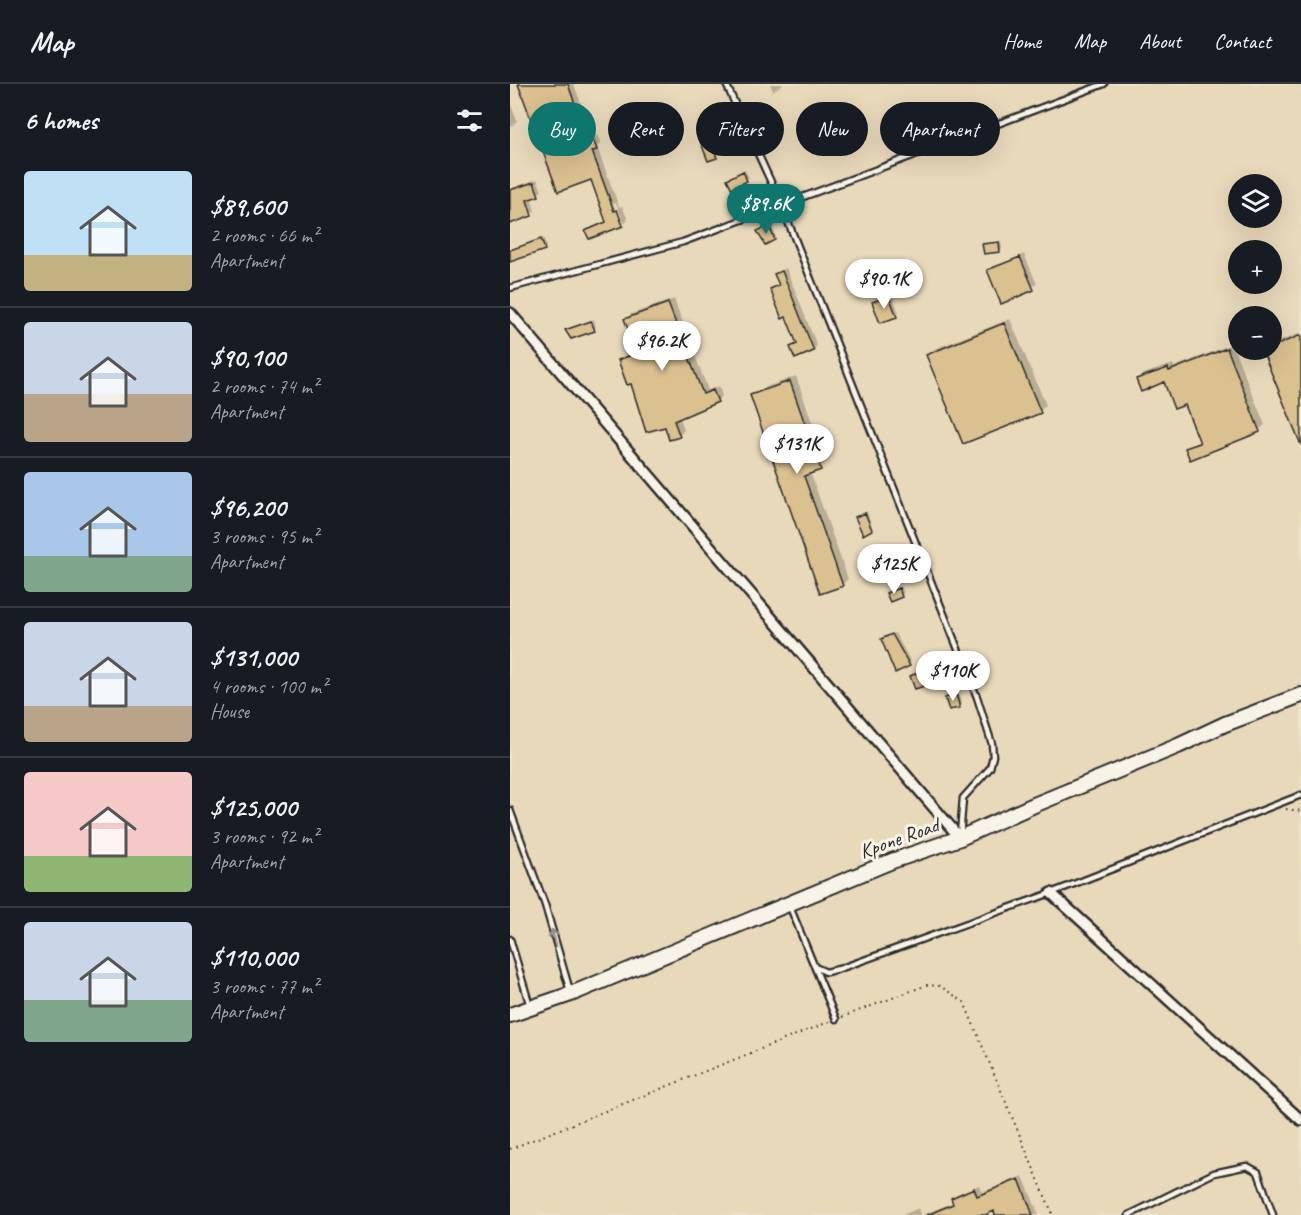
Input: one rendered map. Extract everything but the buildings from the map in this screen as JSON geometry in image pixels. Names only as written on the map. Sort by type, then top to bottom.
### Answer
[{"type":"main road","name":"Kpone Road","points":[[510,1015],[571,994],[903,857],[960,838],[1034,805],[1178,747],[1225,724],[1301,695]]},
{"type":"street","points":[[510,313],[960,838]]},
{"type":"street","points":[[1051,893],[1301,1120]]},
{"type":"lane","points":[[726,84],[781,204],[977,697],[992,744],[993,756],[990,768],[963,798],[960,838]]},
{"type":"lane","points":[[510,288],[683,242],[1104,84]]},
{"type":"lane","points":[[816,967],[826,972],[840,969],[1051,893],[1301,795]]},
{"type":"lane","points":[[510,810],[545,905],[571,994]]},
{"type":"lane","points":[[789,904],[837,1019]]},
{"type":"lane","points":[[510,939],[531,1008]]},
{"type":"lane","points":[[1129,1215],[1214,1173],[1247,1166],[1258,1172],[1273,1215]]},
{"type":"path","points":[[510,1149],[742,1054],[927,984],[940,986],[964,1002],[1053,1215]]},
{"type":"shaded area","points":[[510,84],[1301,84],[1301,1215],[510,1215]]}]
